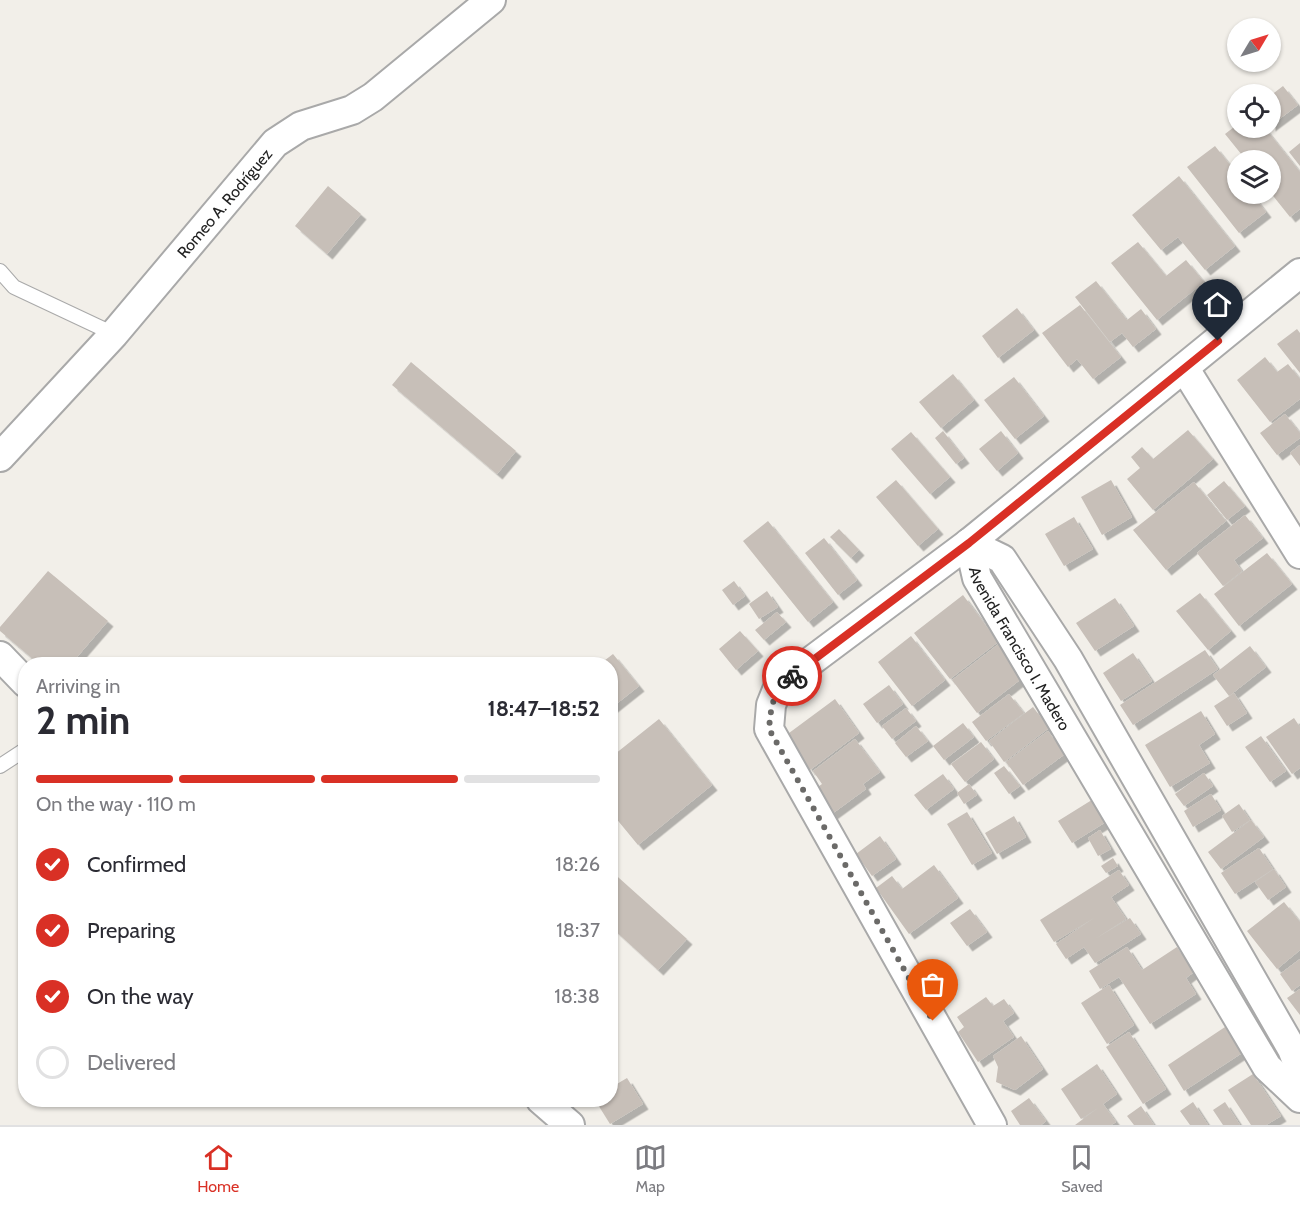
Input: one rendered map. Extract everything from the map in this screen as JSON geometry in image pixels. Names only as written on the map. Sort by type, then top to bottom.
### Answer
[{"type":"street","name":"Romeo A. Rodríguez","points":[[0,457],[114,334],[275,143],[301,126],[352,110],[373,98],[491,0]]},
{"type":"street","points":[[992,1125],[769,729],[771,705],[779,685],[969,543],[1300,273]]},
{"type":"street","points":[[1185,369],[1300,554]]},
{"type":"street","name":"Avenida Francisco I. Madero","points":[[969,543],[1002,560],[1068,659],[1292,1049],[1300,1069]]},
{"type":"street","name":"Avenida Francisco I. Madero","points":[[969,543],[977,578],[1267,1067],[1300,1098]]},
{"type":"street","points":[[0,656],[18,675]]},
{"type":"street","points":[[549,1107],[570,1125]]},
{"type":"lane","points":[[0,271],[14,287],[114,334]]},
{"type":"lane","points":[[0,766],[18,754]]},
{"type":"building","points":[[1283,86],[1298,105],[1281,118],[1281,88]]},
{"type":"building","points":[[1228,138],[1273,138],[1300,172],[1300,209],[1290,217],[1280,204],[1281,150],[1238,150]]},
{"type":"building","points":[[1300,143],[1300,166],[1289,152]]},
{"type":"building","points":[[1215,146],[1227,161],[1227,204],[1260,204],[1266,212],[1239,233],[1187,167]]},
{"type":"building","points":[[1179,176],[1235,246],[1205,270],[1178,237],[1161,250],[1132,215]]},
{"type":"building","points":[[328,186],[361,214],[327,254],[295,226]]},
{"type":"building","points":[[1138,242],[1166,276],[1186,260],[1204,282],[1157,320],[1111,263]]},
{"type":"building","points":[[1096,281],[1127,320],[1141,309],[1156,329],[1133,347],[1122,333],[1110,342],[1075,297]]},
{"type":"building","points":[[1080,305],[1121,357],[1093,379],[1077,359],[1068,367],[1042,333]]},
{"type":"building","points":[[1017,308],[1034,330],[998,358],[982,336]]},
{"type":"building","points":[[1297,329],[1300,333],[1300,373],[1277,344]]},
{"type":"building","points":[[1265,357],[1277,372],[1288,364],[1300,379],[1300,399],[1270,422],[1237,380]]},
{"type":"building","points":[[411,362],[516,451],[497,474],[392,385]]},
{"type":"building","points":[[953,374],[974,400],[941,428],[919,402]]},
{"type":"building","points":[[1014,377],[1044,416],[1015,439],[984,400]]},
{"type":"building","points":[[1285,414],[1300,433],[1300,438],[1277,455],[1260,433]]},
{"type":"building","points":[[1188,430],[1213,459],[1153,510],[1127,479],[1140,468],[1131,457],[1142,447],[1153,459]]},
{"type":"building","points":[[943,431],[964,458],[956,464],[935,438]]},
{"type":"building","points":[[1001,431],[1018,453],[997,471],[979,449]]},
{"type":"building","points":[[911,432],[950,477],[930,494],[891,449]]},
{"type":"building","points":[[1300,445],[1300,466],[1290,453]]},
{"type":"building","points":[[896,480],[938,529],[918,546],[876,497]]},
{"type":"building","points":[[1111,480],[1132,517],[1102,535],[1081,497]]},
{"type":"building","points":[[1224,481],[1245,506],[1227,520],[1207,495]]},
{"type":"building","points":[[1194,482],[1226,521],[1166,570],[1133,530]]},
{"type":"building","points":[[1245,515],[1263,538],[1234,560],[1242,571],[1223,586],[1197,553]]},
{"type":"building","points":[[1074,517],[1093,549],[1064,566],[1045,534]]},
{"type":"building","points":[[768,521],[833,602],[808,622],[743,541]]},
{"type":"building","points":[[839,529],[859,550],[851,558],[830,537]]},
{"type":"building","points":[[824,538],[857,580],[838,595],[805,553]]},
{"type":"building","points":[[1267,553],[1292,584],[1239,626],[1214,594]]},
{"type":"building","points":[[48,571],[108,621],[77,657],[31,657],[0,631],[0,627]]},
{"type":"building","points":[[734,581],[745,596],[733,605],[722,590]]},
{"type":"building","points":[[767,591],[778,607],[759,619],[749,604]]},
{"type":"building","points":[[1200,593],[1231,631],[1208,650],[1176,611]]},
{"type":"building","points":[[963,595],[998,642],[950,679],[914,633]]},
{"type":"building","points":[[1115,598],[1134,626],[1095,651],[1076,623]]},
{"type":"building","points":[[777,612],[786,622],[764,640],[755,630]]},
{"type":"building","points":[[740,631],[758,651],[736,670],[719,649]]},
{"type":"building","points":[[911,636],[945,680],[912,706],[878,662]]},
{"type":"building","points":[[1000,643],[1025,676],[977,713],[952,680]]},
{"type":"building","points":[[1250,646],[1266,667],[1229,696],[1213,675]]},
{"type":"building","points":[[1205,650],[1218,669],[1133,725],[1120,705]]},
{"type":"building","points":[[1133,653],[1152,681],[1121,701],[1103,673]]},
{"type":"building","points":[[618,660],[639,686],[618,703]]},
{"type":"building","points":[[889,685],[903,704],[877,723],[863,704]]},
{"type":"building","points":[[1234,693],[1247,713],[1227,726],[1214,706]]},
{"type":"building","points":[[1009,694],[1024,713],[986,741],[972,722]]},
{"type":"building","points":[[835,699],[859,733],[810,770],[785,736]]},
{"type":"building","points":[[1033,707],[1049,728],[1004,762],[989,741]]},
{"type":"building","points":[[906,708],[916,721],[892,739],[882,726]]},
{"type":"building","points":[[1201,711],[1215,734],[1199,745],[1210,763],[1170,787],[1145,745]]},
{"type":"building","points":[[1294,718],[1300,727],[1300,768],[1292,774],[1266,737]]},
{"type":"building","points":[[659,719],[712,785],[638,845],[618,821],[618,752]]},
{"type":"building","points":[[963,723],[974,737],[944,760],[933,746]]},
{"type":"building","points":[[916,726],[928,741],[906,757],[895,743]]},
{"type":"building","points":[[1048,731],[1065,754],[1023,785],[1006,762]]},
{"type":"building","points":[[1261,736],[1286,771],[1270,782],[1245,747]]},
{"type":"building","points":[[855,739],[880,772],[863,784],[866,789],[825,819],[808,794],[822,784],[813,771]]},
{"type":"building","points":[[981,742],[994,759],[965,782],[951,764]]},
{"type":"building","points":[[1004,766],[1020,786],[1009,794],[994,773]]},
{"type":"building","points":[[1204,773],[1213,786],[1184,806],[1175,794]]},
{"type":"building","points":[[943,774],[954,789],[926,810],[914,795]]},
{"type":"building","points":[[969,784],[977,795],[964,804],[957,793]]},
{"type":"building","points":[[1211,794],[1221,810],[1193,827],[1184,811]]},
{"type":"building","points":[[1095,798],[1109,820],[1072,843],[1058,821]]},
{"type":"building","points":[[1239,804],[1250,820],[1232,832],[1222,816]]},
{"type":"building","points":[[967,812],[992,853],[972,865],[947,824]]},
{"type":"building","points":[[1014,816],[1026,837],[997,854],[985,833]]},
{"type":"building","points":[[1251,820],[1264,837],[1221,869],[1208,852]]},
{"type":"building","points":[[1100,830],[1111,849],[1098,856],[1088,838]]},
{"type":"building","points":[[880,836],[896,859],[872,876],[856,854]]},
{"type":"building","points":[[1259,848],[1273,869],[1235,894],[1221,873]]},
{"type":"building","points":[[1113,858],[1118,866],[1106,873],[1101,866]]},
{"type":"building","points":[[934,865],[958,898],[909,934],[876,888],[892,876],[902,889]]},
{"type":"building","points":[[1274,869],[1286,887],[1268,900],[1255,882]]},
{"type":"building","points":[[1119,870],[1129,885],[1111,897],[1126,919],[1095,939],[1130,918],[1141,934],[1095,963],[1084,947],[1066,959],[1056,944],[1094,918],[1054,942],[1040,920]]},
{"type":"building","points":[[618,877],[687,939],[658,970],[618,933]]},
{"type":"building","points":[[1284,902],[1300,922],[1300,950],[1277,969],[1247,931]]},
{"type":"building","points":[[970,909],[987,932],[967,946],[950,923]]},
{"type":"building","points":[[1127,947],[1142,970],[1177,947],[1194,972],[1186,978],[1196,994],[1150,1024],[1119,977],[1100,989],[1089,971]]},
{"type":"building","points":[[1300,959],[1300,985],[1292,991],[1280,974]]},
{"type":"building","points":[[1109,985],[1134,1025],[1107,1044],[1081,1003]]},
{"type":"building","points":[[1300,989],[1300,1015],[1287,998]]},
{"type":"building","points":[[986,997],[993,1006],[1004,999],[1014,1013],[1003,1021],[1014,1037],[978,1062],[958,1032],[964,1027],[957,1017]]},
{"type":"building","points":[[1225,1027],[1242,1053],[1184,1091],[1168,1065]]},
{"type":"building","points":[[1129,1032],[1166,1089],[1143,1104],[1106,1047]]},
{"type":"building","points":[[1021,1036],[1043,1069],[1015,1090],[996,1082],[998,1067],[993,1056]]},
{"type":"building","points":[[1097,1064],[1117,1094],[1103,1104],[1116,1122],[1111,1125],[1075,1125],[1098,1108],[1081,1119],[1061,1089]]},
{"type":"building","points":[[1253,1074],[1281,1116],[1266,1125],[1251,1125],[1228,1090]]},
{"type":"building","points":[[627,1078],[643,1104],[610,1124],[599,1107],[618,1107],[618,1083]]},
{"type":"building","points":[[1029,1098],[1046,1121],[1041,1125],[1020,1125],[1011,1111]]},
{"type":"building","points":[[1193,1102],[1208,1125],[1190,1125],[1180,1111]]},
{"type":"building","points":[[1225,1102],[1240,1125],[1223,1125],[1213,1110]]},
{"type":"building","points":[[1141,1106],[1154,1125],[1134,1125],[1127,1116]]},
{"type":"way so far","points":[[792,676],[779,685],[771,705],[769,729],[933,1021]]},
{"type":"route","points":[[792,676],[969,543],[1218,341]]}]
